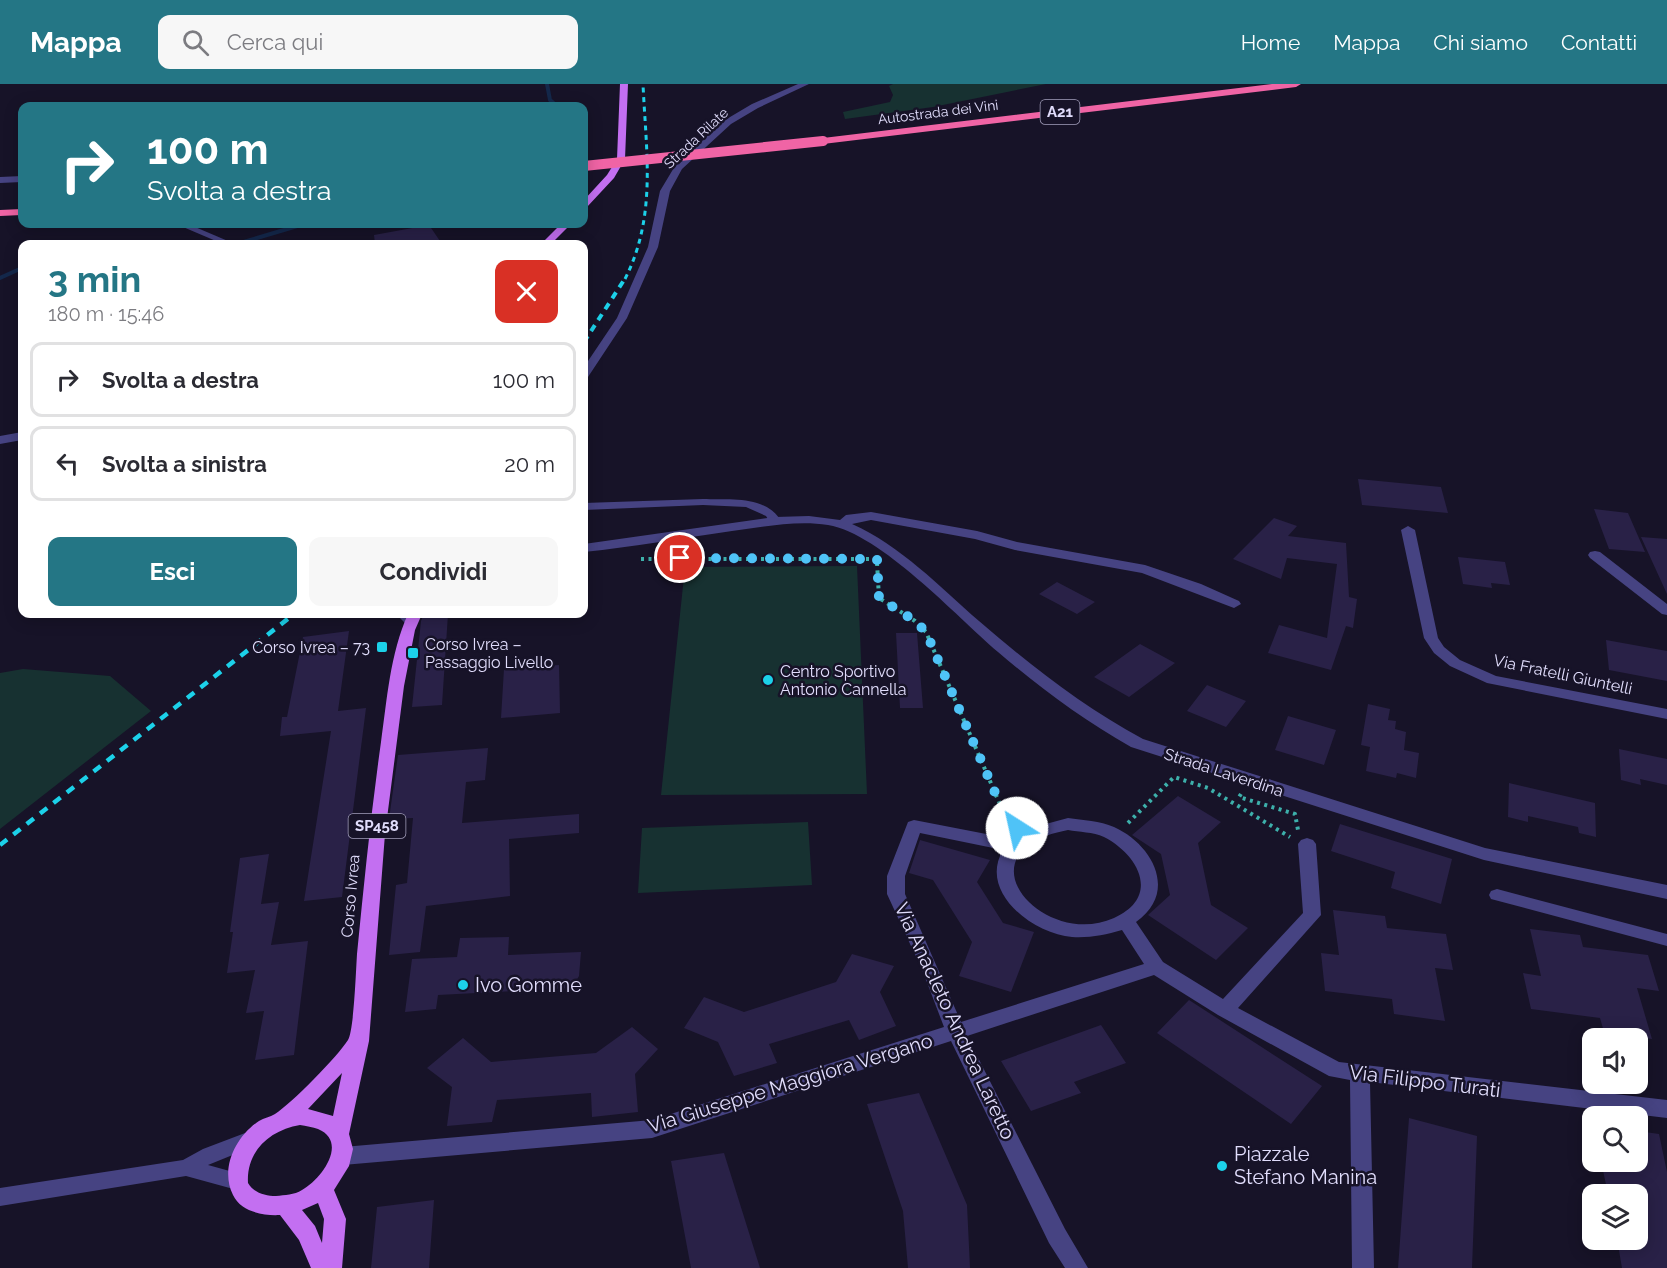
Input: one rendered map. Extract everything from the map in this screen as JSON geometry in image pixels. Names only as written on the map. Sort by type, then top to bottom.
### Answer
[{"type":"highway","name":"Autostrada dei Vini","points":[[588,166],[1296,84]]},
{"type":"highway","name":"Autostrada dei Vini","points":[[588,158],[820,138],[1083,98]]},
{"type":"highway","points":[[0,205],[18,204]]},
{"type":"highway","points":[[0,213],[18,212]]},
{"type":"main road","points":[[588,201],[611,176],[621,159],[624,84]]},
{"type":"main road","points":[[550,240],[562,228]]},
{"type":"main road","name":"Corso Ivrea","points":[[343,1155],[339,1133],[359,1041],[381,791],[409,618]]},
{"type":"main road","points":[[343,1155],[333,1178],[323,1188],[300,1203],[269,1206],[254,1203],[243,1194],[237,1181],[237,1167],[242,1152],[253,1138],[267,1127],[283,1119],[314,1091],[359,1041]]},
{"type":"main road","points":[[283,1119],[300,1116],[317,1117],[330,1123],[339,1133]]},
{"type":"main road","points":[[323,1188],[335,1219],[332,1268]]},
{"type":"main road","points":[[286,1206],[307,1233],[322,1268]]},
{"type":"street","name":"Strada Rilate","points":[[588,369],[622,318],[653,248],[665,191],[678,168],[728,122],[755,106],[805,84]]},
{"type":"street","points":[[0,180],[18,179]]},
{"type":"street","points":[[192,228],[222,240]]},
{"type":"street","points":[[206,228],[216,237]]},
{"type":"street","points":[[0,440],[18,437]]},
{"type":"street","name":"Strada Laverdina","points":[[842,525],[851,518],[871,516],[1145,569],[1196,587],[1234,604]]},
{"type":"street","name":"Strada Laverdina","points":[[588,547],[796,519],[842,525],[879,543],[1028,669],[1117,733],[1137,743],[1484,854],[1667,892]]},
{"type":"street","name":"Via Fratelli Giuntelli","points":[[1408,530],[1431,638],[1439,650],[1455,663],[1492,680],[1667,714]]},
{"type":"street","points":[[1595,555],[1667,611]]},
{"type":"street","points":[[1068,824],[1089,826],[1114,836],[1140,856],[1148,871],[1150,887],[1146,902],[1126,922],[1107,929],[1085,931],[1062,928],[1040,920],[1023,908],[1010,893],[1005,876],[1006,860],[1014,846],[1031,833],[1049,826],[1068,824]]},
{"type":"street","name":"Via Anacleto Andrea Laretto","points":[[1014,846],[914,826],[896,876],[896,894],[932,972],[956,1032],[1057,1236],[1077,1268]]},
{"type":"street","points":[[1225,1010],[1312,915],[1304,843]]},
{"type":"street","name":"Via Filippo Turati","points":[[1126,922],[1156,967],[1225,1010],[1336,1070],[1667,1109]]},
{"type":"street","name":"Via Giuseppe Maggiora Vergano","points":[[343,1155],[652,1129],[1156,967]]},
{"type":"street","points":[[1360,1074],[1363,1268]]},
{"type":"lane","points":[[588,507],[703,502],[746,504],[761,508],[771,514],[775,521]]},
{"type":"lane","points":[[1497,894],[1667,940]]},
{"type":"lane","points":[[0,1197],[60,1190],[186,1167],[253,1138]]},
{"type":"lane","points":[[186,1167],[237,1181]]},
{"type":"path","points":[[637,559],[877,559],[879,598],[915,621],[926,632],[1008,823],[1031,833]]},
{"type":"path","points":[[1114,836],[1174,777],[1208,788],[1304,843]]},
{"type":"path","points":[[1304,843],[1295,814],[1239,797],[1240,793],[1305,813]]},
{"type":"green space","points":[[893,84],[1046,84],[933,107],[845,119],[843,112],[890,102],[893,95],[889,86]]},
{"type":"green space","name":"Centro Sportivo Antonio Cannella","points":[[857,566],[867,794],[661,795],[685,567]]},
{"type":"green space","points":[[23,669],[110,676],[151,711],[0,829],[0,673]]},
{"type":"green space","points":[[808,822],[812,885],[638,893],[642,828]]},
{"type":"building","points":[[412,228],[431,228],[439,240],[375,240],[374,235]]},
{"type":"building","points":[[1358,479],[1441,487],[1448,513],[1362,505]]},
{"type":"building","points":[[1594,509],[1628,513],[1645,552],[1609,549]]},
{"type":"building","points":[[1274,518],[1297,526],[1288,536],[1346,543],[1349,597],[1357,599],[1353,628],[1346,626],[1331,670],[1268,653],[1279,625],[1327,638],[1337,564],[1287,558],[1281,579],[1233,559]]},
{"type":"building","points":[[1641,537],[1667,539],[1667,594]]},
{"type":"building","points":[[1458,557],[1505,562],[1510,585],[1491,583],[1492,588],[1463,584]]},
{"type":"building","points":[[1057,582],[1095,602],[1077,614],[1039,594]]},
{"type":"building","points":[[422,618],[448,618],[442,705],[412,707]]},
{"type":"building","points":[[349,631],[338,711],[366,708],[342,897],[304,901],[331,731],[280,736],[282,717],[287,717],[303,637]]},
{"type":"building","points":[[896,633],[917,633],[923,708],[900,708]]},
{"type":"building","points":[[1606,640],[1667,651],[1667,681],[1609,670]]},
{"type":"building","points":[[1140,644],[1175,663],[1129,697],[1094,677]]},
{"type":"building","points":[[559,665],[560,713],[501,718],[504,669]]},
{"type":"building","points":[[1207,685],[1246,701],[1226,727],[1187,711]]},
{"type":"building","points":[[1368,704],[1390,709],[1388,720],[1396,721],[1395,729],[1406,732],[1404,750],[1419,753],[1416,778],[1397,773],[1396,778],[1366,771],[1370,747],[1361,745]]},
{"type":"building","points":[[1288,716],[1336,730],[1324,765],[1275,750]]},
{"type":"building","points":[[488,748],[485,780],[466,782],[462,823],[579,814],[579,833],[509,839],[510,896],[426,906],[420,952],[389,955],[396,885],[407,883],[413,818],[389,819],[398,755]]},
{"type":"building","points":[[1619,749],[1667,759],[1667,785],[1640,779],[1641,785],[1621,780]]},
{"type":"building","points":[[1509,783],[1595,803],[1596,837],[1579,833],[1578,827],[1528,816],[1528,822],[1508,817]]},
{"type":"building","points":[[1178,796],[1221,822],[1198,843],[1211,905],[1248,928],[1216,960],[1148,915],[1170,895],[1161,854],[1132,835]]},
{"type":"building","points":[[1340,824],[1452,859],[1441,904],[1391,888],[1395,872],[1331,851]]},
{"type":"building","points":[[920,840],[990,860],[977,882],[1003,923],[1034,932],[1011,992],[959,976],[972,942],[933,880],[909,873]]},
{"type":"building","points":[[269,854],[261,904],[279,902],[271,945],[308,941],[294,1055],[255,1060],[264,1011],[246,1013],[255,970],[227,973],[240,858]]},
{"type":"building","points":[[1333,910],[1385,916],[1387,928],[1446,934],[1453,970],[1435,968],[1445,1021],[1394,1014],[1392,999],[1325,991],[1321,953],[1339,955]]},
{"type":"building","points":[[1530,929],[1580,935],[1583,947],[1648,955],[1659,991],[1637,988],[1652,1039],[1648,1038],[1648,1028],[1603,1028],[1600,1018],[1531,1009],[1523,973],[1541,976]]},
{"type":"building","points":[[509,937],[508,955],[581,952],[579,976],[572,988],[438,995],[436,1009],[405,1012],[412,959],[457,957],[460,938]]},
{"type":"building","points":[[852,954],[894,966],[880,992],[896,1026],[859,1040],[849,1020],[769,1044],[777,1063],[734,1076],[718,1042],[684,1028],[704,997],[744,1012],[836,982]]},
{"type":"building","points":[[1189,1000],[1322,1086],[1291,1124],[1157,1033]]},
{"type":"building","points":[[1101,1025],[1126,1063],[1074,1082],[1081,1093],[1031,1111],[1001,1061]]},
{"type":"building","points":[[632,1027],[658,1049],[635,1074],[638,1112],[592,1117],[591,1093],[497,1100],[492,1122],[447,1126],[452,1087],[427,1068],[463,1038],[491,1062],[596,1053]]},
{"type":"building","points":[[919,1093],[967,1205],[970,1268],[908,1268],[903,1211],[867,1104]]},
{"type":"building","points":[[1409,1118],[1477,1136],[1472,1268],[1398,1268]]},
{"type":"building","points":[[1648,1132],[1659,1134],[1667,1172],[1667,1268],[1622,1268],[1619,1250],[1648,1250],[1648,1184],[1606,1184],[1603,1172],[1648,1172]]},
{"type":"building","points":[[724,1153],[760,1268],[691,1268],[671,1161]]},
{"type":"building","points":[[434,1200],[429,1268],[371,1268],[377,1207]]},
{"type":"waterway","points":[[547,84],[552,102]]},
{"type":"waterway","points":[[250,240],[291,228]]},
{"type":"waterway","points":[[0,278],[18,270]]},
{"type":"railway","points":[[626,278],[642,232],[646,208],[647,159],[643,84]]},
{"type":"railway","points":[[588,336],[626,278]]},
{"type":"railway","points":[[0,845],[289,618]]},
{"type":"place","name":"Corso Ivrea – 73","points":[[382,647]]},
{"type":"place","name":"Corso Ivrea – Passaggio Livello","points":[[413,653]]},
{"type":"place","name":"Centro Sportivo Antonio Cannella","points":[[768,680]]},
{"type":"place","name":"Ivo Gomme","points":[[463,985]]},
{"type":"place","name":"Piazzale Stefano Manina","points":[[1222,1166]]},
{"type":"route","points":[[680,558],[877,559],[879,598],[903,612],[926,632],[1008,823],[1017,828]]}]
